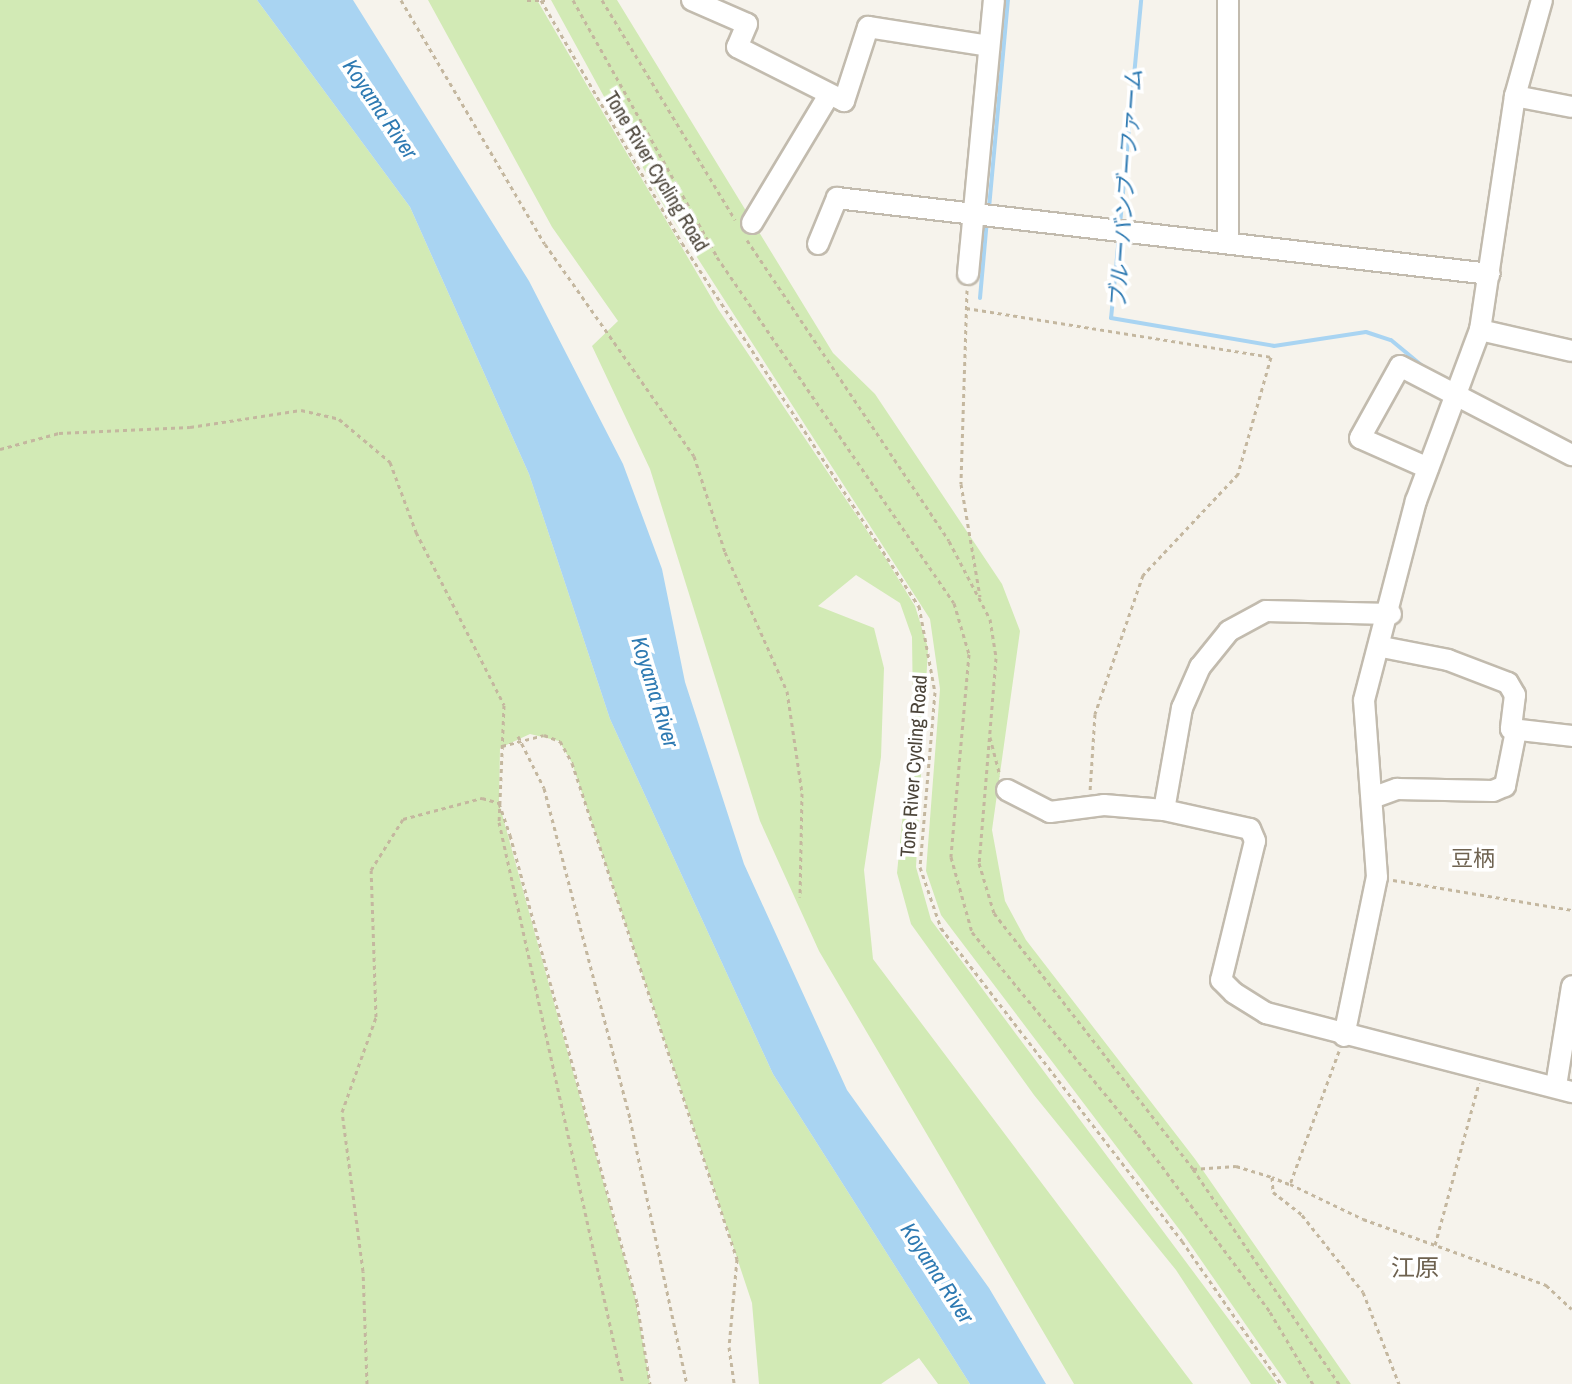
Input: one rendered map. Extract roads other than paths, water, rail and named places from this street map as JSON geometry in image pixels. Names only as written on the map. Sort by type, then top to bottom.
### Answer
[{"type":"street","points":[[692,0],[747,24],[737,47],[836,99]]},
{"type":"street","points":[[968,274],[994,0]]},
{"type":"street","points":[[1228,0],[1228,241]]},
{"type":"street","points":[[1344,1036],[1377,877],[1363,714],[1428,468],[1456,401],[1480,330],[1515,96],[1542,0]]},
{"type":"street","points":[[752,223],[836,99],[868,27],[989,46]]},
{"type":"street","points":[[1515,96],[1572,107]]},
{"type":"street","points":[[818,244],[837,198],[1228,241],[1490,274]]},
{"type":"street","points":[[1480,330],[1572,351]]},
{"type":"street","points":[[1428,468],[1360,438],[1400,366],[1456,401],[1572,455]]},
{"type":"street","points":[[1164,810],[1182,708],[1200,667],[1229,631],[1266,611],[1391,614]]},
{"type":"street","points":[[1382,647],[1448,660],[1508,683],[1515,695],[1509,724],[1516,731],[1572,736]]},
{"type":"street","points":[[1372,798],[1397,789],[1493,791],[1505,786],[1516,731]]},
{"type":"street","points":[[1007,790],[1050,812],[1087,807],[1164,810],[1250,829],[1255,841],[1221,980],[1266,1013],[1483,1072],[1564,1089],[1572,986]]},
{"type":"water","name":"Koyama River","points":[[257,0],[353,0],[529,281],[623,464],[662,569],[685,682],[744,864],[847,1090],[989,1288],[1046,1384],[970,1384],[773,1074],[610,719],[529,474],[410,207]]},
{"type":"waterway","points":[[989,208],[1008,0]]},
{"type":"waterway","name":"ブルーバンブーファーム","points":[[1120,224],[1141,0]]},
{"type":"waterway","points":[[980,298],[987,220]]},
{"type":"waterway","name":"ブルーバンブーファーム","points":[[1119,237],[1111,318],[1274,346],[1366,332],[1391,340],[1426,369]]},
{"type":"district","name":"豆柄","points":[[1473,859]]},
{"type":"district","name":"江原","points":[[1415,1268]]}]
